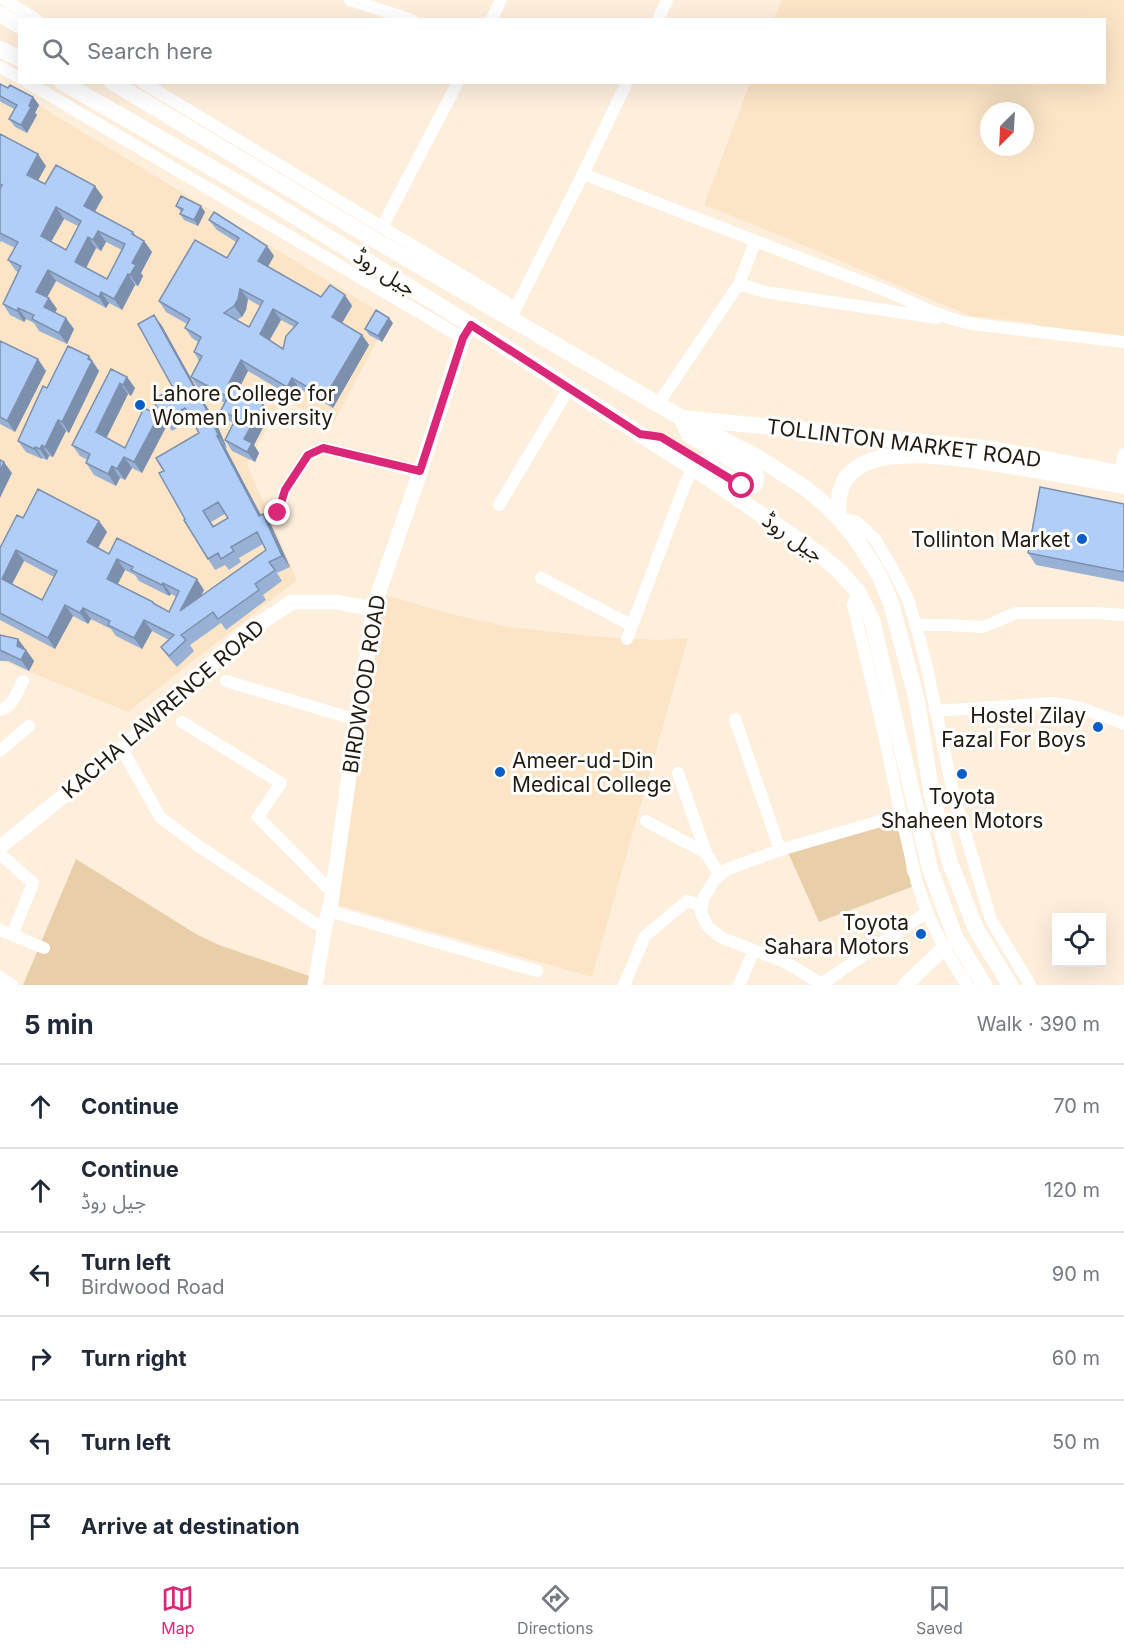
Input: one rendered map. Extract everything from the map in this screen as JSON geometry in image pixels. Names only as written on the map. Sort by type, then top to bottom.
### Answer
[{"type":"main road","points":[[0,14],[18,25]]},
{"type":"main road","points":[[0,49],[18,58]]},
{"type":"main road","name":"جیل روڈ","points":[[65,84],[273,203],[467,331],[569,388],[693,468],[819,554],[838,570],[858,592],[872,620],[930,868],[955,937],[984,985]]},
{"type":"main road","name":"جیل روڈ","points":[[115,84],[380,243],[513,313],[658,404],[789,477],[838,517],[868,557],[891,603],[917,701],[932,796],[950,863],[976,929],[1010,985]]},
{"type":"main road","points":[[640,434],[661,437],[742,486],[754,485],[757,480],[753,472],[689,435],[682,418]]},
{"type":"main road","name":"TOLLINTON MARKET ROAD","points":[[682,418],[992,449],[1123,478]]},
{"type":"main road","name":"TOLLINTON MARKET ROAD","points":[[838,517],[838,498],[848,477],[856,468],[868,461],[889,458],[920,455],[959,458],[1055,473],[1123,478]]},
{"type":"street","points":[[4,0],[34,18]]},
{"type":"street","points":[[350,0],[369,2],[407,18]]},
{"type":"street","points":[[492,18],[501,0]]},
{"type":"street","points":[[659,18],[667,0]]},
{"type":"street","points":[[0,67],[18,77]]},
{"type":"street","points":[[30,84],[152,156],[467,331]]},
{"type":"street","points":[[145,84],[382,227],[513,313],[626,84]]},
{"type":"street","points":[[382,227],[457,84]]},
{"type":"street","points":[[152,156],[161,139]]},
{"type":"street","points":[[583,174],[756,242],[892,292],[950,319]]},
{"type":"street","points":[[658,404],[739,284],[756,242]]},
{"type":"street","points":[[739,284],[765,292],[973,324],[1124,342]]},
{"type":"street","name":"BIRDWOOD ROAD","points":[[315,985],[333,893],[373,609],[467,331]]},
{"type":"street","points":[[499,505],[569,388]]},
{"type":"street","points":[[278,513],[285,490],[308,455],[323,448],[420,471]]},
{"type":"street","points":[[1123,478],[1124,454]]},
{"type":"street","points":[[627,639],[693,468]]},
{"type":"street","points":[[838,517],[857,522],[875,540],[907,597],[927,668],[953,792],[991,920],[1030,985]]},
{"type":"street","points":[[541,578],[631,626]]},
{"type":"street","points":[[858,592],[853,605],[912,864],[927,912],[944,948],[966,985]]},
{"type":"street","name":"KACHA LAWRENCE ROAD","points":[[0,847],[122,749],[241,636],[292,602],[336,602],[373,609]]},
{"type":"street","points":[[916,625],[983,627],[1016,613],[1124,615]]},
{"type":"street","points":[[0,710],[6,709],[12,702],[23,681]]},
{"type":"street","points":[[226,681],[357,720]]},
{"type":"street","points":[[935,711],[1054,703],[1081,708],[1124,724]]},
{"type":"street","points":[[735,718],[780,850]]},
{"type":"street","points":[[182,722],[281,783],[258,817],[333,893]]},
{"type":"street","points":[[0,751],[29,726]]},
{"type":"street","points":[[122,749],[160,818],[316,924],[325,926]]},
{"type":"street","points":[[678,773],[706,853],[720,875]]},
{"type":"street","points":[[901,815],[780,850],[728,869],[715,879],[703,899],[701,913],[708,927],[722,938],[785,962],[821,985],[927,912]]},
{"type":"street","points":[[646,821],[706,853]]},
{"type":"street","points":[[0,854],[33,883],[6,933],[44,948]]},
{"type":"street","points":[[624,985],[645,936],[687,901],[702,906]]},
{"type":"street","points":[[328,911],[537,971]]},
{"type":"street","points":[[905,985],[944,948]]},
{"type":"street","points":[[739,985],[754,951]]},
{"type":"street","points":[[0,977],[12,985]]},
{"type":"shaded area","points":[[782,0],[1124,0],[1124,338],[1046,329],[1033,323],[970,316],[704,205],[750,84],[1106,84],[1106,18],[774,18]]},
{"type":"shaded area","name":"Lahore College for Women University","points":[[7,86],[389,318],[332,426],[284,399],[247,464],[297,580],[128,712],[0,660],[0,100]]},
{"type":"shaded area","name":"Ameer-ud-Din Medical College","points":[[378,593],[455,615],[509,627],[600,637],[660,640],[688,638],[592,977],[331,903]]},
{"type":"shaded area","points":[[899,817],[907,873],[914,886],[819,922],[786,848]]},
{"type":"shaded area","points":[[76,859],[196,934],[219,945],[312,977],[311,985],[23,985]]},
{"type":"building","points":[[0,84],[8,88],[10,85],[33,97],[29,106],[31,107],[21,125],[9,119],[17,105],[0,96]]},
{"type":"building","points":[[0,134],[38,154],[27,175],[45,184],[56,165],[95,186],[84,206],[133,232],[132,234],[144,241],[132,263],[136,265],[130,275],[128,274],[114,299],[101,292],[99,297],[48,270],[36,292],[49,298],[44,307],[66,318],[59,333],[32,319],[34,315],[18,308],[17,311],[3,304],[21,266],[8,260],[18,242],[0,233],[0,189],[2,185],[0,184]],"holes":[[[56,207],[81,221],[66,250],[41,236]],[[98,231],[125,244],[107,279],[75,262],[88,237],[93,240]]]},
{"type":"building","points":[[181,196],[201,206],[194,220],[180,214],[183,209],[176,206]]},
{"type":"building","points":[[214,212],[267,246],[258,261],[321,297],[330,285],[345,295],[332,317],[362,335],[325,397],[292,378],[287,387],[241,360],[228,385],[263,404],[244,439],[252,443],[247,452],[225,440],[236,418],[221,410],[228,397],[191,377],[202,356],[194,352],[201,337],[185,328],[190,319],[159,301],[195,240],[227,258],[239,238],[209,220]],"holes":[[[240,289],[263,301],[249,327],[224,313],[234,306]],[[273,309],[298,323],[286,336],[283,349],[260,334]]]},
{"type":"building","points":[[376,310],[389,318],[378,336],[365,329]]},
{"type":"building","points":[[154,315],[210,416],[219,437],[217,436],[259,516],[263,514],[282,556],[269,562],[275,570],[255,584],[259,590],[218,619],[213,612],[181,635],[186,640],[169,656],[161,647],[174,635],[144,620],[134,638],[108,625],[110,621],[83,608],[80,613],[65,605],[48,638],[0,613],[0,548],[17,515],[23,518],[38,489],[99,521],[87,542],[109,554],[117,538],[197,579],[180,611],[266,550],[257,532],[231,547],[234,551],[221,559],[218,553],[208,559],[184,520],[159,473],[164,471],[156,458],[199,433],[185,408],[164,420],[153,400],[173,388],[138,324]],"holes":[[[218,502],[228,518],[213,527],[203,511]],[[16,550],[57,571],[42,600],[2,579]],[[117,559],[133,567],[131,570],[179,591],[169,612],[107,579]]]},
{"type":"building","points":[[0,341],[38,359],[7,421],[0,417]]},
{"type":"building","points":[[68,346],[89,356],[88,359],[92,361],[62,422],[58,420],[45,447],[42,445],[40,449],[35,447],[34,449],[18,441],[43,386],[47,388]]},
{"type":"building","points":[[111,369],[127,377],[123,385],[120,383],[96,432],[125,448],[144,408],[159,415],[134,462],[124,457],[117,469],[112,466],[108,474],[86,463],[90,454],[72,445]]},
{"type":"building","name":"Tollinton Market","points":[[1040,487],[1124,504],[1124,572],[1028,553]]},
{"type":"building","points":[[0,635],[18,639],[17,646],[26,650],[21,660],[0,650]]},
{"type":"place","name":"Lahore College for Women University","points":[[140,405]]},
{"type":"place","name":"Tollinton Market","points":[[1082,539]]},
{"type":"place","name":"Hostel Zilay Fazal For Boys","points":[[1098,727]]},
{"type":"place","name":"Ameer-ud-Din Medical College","points":[[500,772]]},
{"type":"place","name":"Toyota Shaheen Motors","points":[[962,774]]},
{"type":"place","name":"Toyota Sahara Motors","points":[[921,934]]},
{"type":"route","points":[[278,513],[285,490],[308,455],[323,448],[420,471],[463,338],[471,325],[640,434],[661,437],[742,486]]}]
